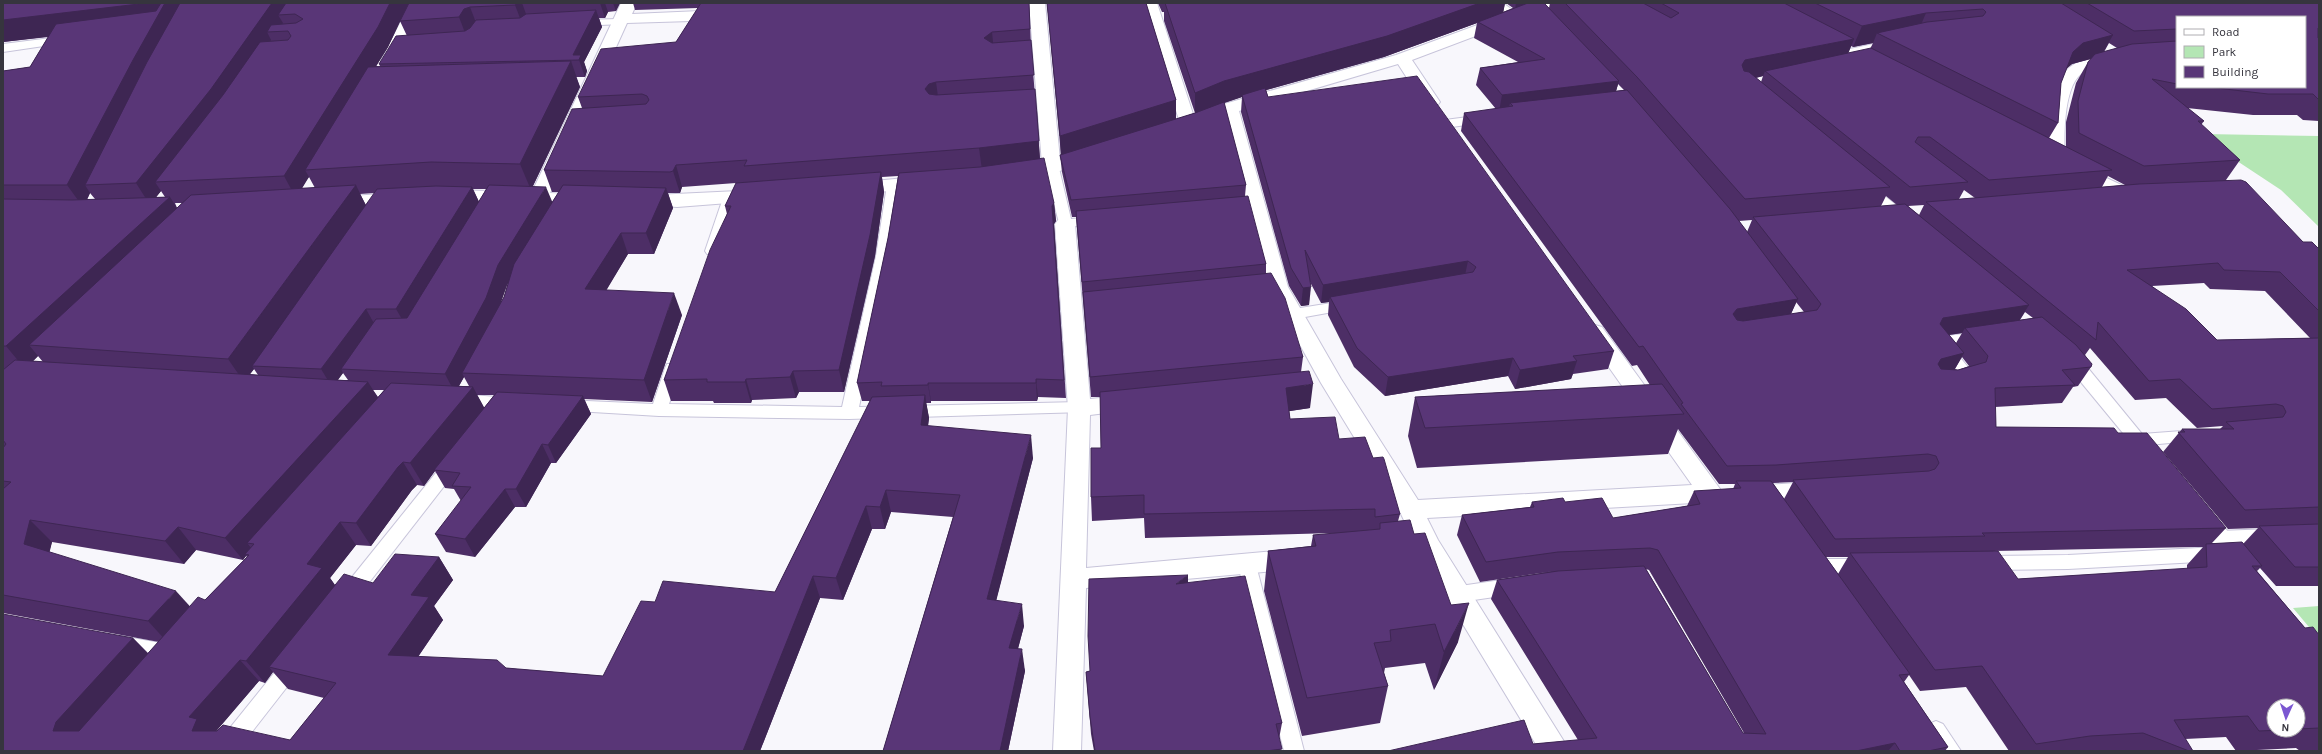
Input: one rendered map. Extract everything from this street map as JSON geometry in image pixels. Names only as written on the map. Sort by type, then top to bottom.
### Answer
[{"type":"street","points":[[382,74],[404,47],[418,3]]},
{"type":"street","points":[[539,198],[580,125],[584,82],[629,3]]},
{"type":"street","points":[[1042,4],[1035,55],[1039,104],[1052,168]]},
{"type":"street","points":[[1157,12],[1180,127],[1230,108],[1402,58],[1516,17],[1546,11]]},
{"type":"street","points":[[620,20],[741,14]]},
{"type":"street","points":[[2096,198],[2135,195],[2049,155],[2055,122],[2067,81],[2076,70],[2122,58],[2100,47]]},
{"type":"street","points":[[1842,55],[1869,63]]},
{"type":"street","points":[[1402,58],[1459,143]]},
{"type":"street","points":[[1230,108],[1247,208],[1270,288],[1294,314],[1332,383],[1411,510],[1416,546],[1460,594],[1556,751]]},
{"type":"street","points":[[1002,175],[1052,168],[1108,152]]},
{"type":"street","points":[[840,190],[942,181]]},
{"type":"street","points":[[318,204],[378,206],[421,198],[489,204],[539,198],[563,205],[614,199],[677,201],[777,194]]},
{"type":"street","points":[[1876,217],[1900,215],[1921,221]]},
{"type":"street","points":[[1065,224],[1081,306],[1079,408],[1067,751]]},
{"type":"street","points":[[1411,510],[1719,493],[1585,318]]},
{"type":"street","points":[[1308,385],[1332,383]]},
{"type":"street","points":[[1079,408],[1150,401]]},
{"type":"street","points":[[2183,495],[2256,583]]},
{"type":"street","points":[[1073,579],[1247,565],[1318,557]]},
{"type":"lane","points":[[1496,3],[1516,17]]},
{"type":"lane","points":[[566,24],[620,20]]},
{"type":"lane","points":[[3,48],[80,38]]},
{"type":"lane","points":[[1842,55],[1902,42]]},
{"type":"lane","points":[[1445,124],[1492,118]]},
{"type":"lane","points":[[1052,168],[1065,224],[1113,220]]},
{"type":"lane","points":[[1858,182],[1900,215]]},
{"type":"lane","points":[[848,413],[883,256],[894,185]]},
{"type":"lane","points":[[707,268],[730,198]]},
{"type":"lane","points":[[1294,314],[1364,303]]},
{"type":"lane","points":[[1945,381],[1967,376],[1939,342],[1991,335]]},
{"type":"lane","points":[[2059,349],[2071,359],[2146,450],[2214,434]]},
{"type":"lane","points":[[659,410],[676,358]]},
{"type":"lane","points":[[458,395],[500,404],[529,405]]},
{"type":"lane","points":[[486,422],[500,404]]},
{"type":"lane","points":[[550,405],[659,410],[848,413],[1079,408]]},
{"type":"lane","points":[[338,608],[466,447]]},
{"type":"lane","points":[[1780,510],[1759,492],[1822,488]]},
{"type":"lane","points":[[1967,564],[2068,562],[2225,546],[2288,535]]},
{"type":"lane","points":[[1832,586],[1815,560],[1881,565]]},
{"type":"lane","points":[[1247,565],[1294,751]]},
{"type":"lane","points":[[1460,594],[1536,583]]},
{"type":"lane","points":[[105,641],[179,648],[158,671]]},
{"type":"lane","points":[[224,751],[303,652]]},
{"type":"lane","points":[[1923,713],[1951,751]]},
{"type":"green space","points":[[2204,134],[2319,136],[2319,227],[2281,190],[2228,155]]},
{"type":"green space","points":[[2319,606],[2319,639],[2293,608]]},
{"type":"building","points":[[3,3],[147,3],[3,20]]},
{"type":"building","points":[[161,3],[165,3],[67,185],[3,185],[3,71],[30,67],[56,24],[156,11]]},
{"type":"building","points":[[180,3],[272,3],[211,89],[136,183],[85,185],[147,62]]},
{"type":"building","points":[[286,3],[390,3],[378,27],[284,176],[155,182],[223,95],[260,42],[288,40],[291,36],[288,31],[267,32],[271,25],[296,23],[303,19],[295,14],[278,15]]},
{"type":"building","points":[[409,3],[518,3],[515,5],[470,7],[464,9],[459,17],[400,21]]},
{"type":"building","points":[[701,3],[1029,3],[1030,29],[992,32],[984,38],[992,43],[1031,40],[1034,75],[936,82],[929,84],[925,89],[929,94],[936,95],[1035,89],[1039,141],[979,148],[744,166],[747,160],[676,165],[673,171],[670,172],[544,170],[572,109],[646,104],[649,100],[647,96],[642,94],[578,97],[601,49],[676,42]]},
{"type":"building","points":[[1047,3],[1146,3],[1176,100],[1060,136]]},
{"type":"building","points":[[1165,3],[1480,3],[1387,36],[1224,81],[1195,93]]},
{"type":"building","points":[[1528,3],[1544,3],[1619,81],[1502,95],[1480,68],[1545,59],[1478,22]]},
{"type":"building","points":[[1565,3],[1643,3],[1671,18],[1679,13],[1661,3],[1784,3],[1854,39],[1745,60],[1742,65],[1744,71],[1749,72],[1890,187],[1745,199],[1637,77]]},
{"type":"building","points":[[1815,3],[2061,3],[2113,35],[2083,43],[2073,52],[2061,83],[2058,123],[1877,33],[1927,22],[1983,16],[1986,12],[1983,9],[1926,13],[1862,26]]},
{"type":"building","points":[[2087,3],[2319,3],[2319,99],[2313,94],[2268,94],[2217,88],[2306,88],[2306,16],[2176,16],[2176,29],[2134,31]]},
{"type":"building","points":[[596,10],[573,55],[581,55],[579,60],[379,64],[396,36],[465,31],[470,28],[476,20],[520,18],[526,14]]},
{"type":"building","points":[[2176,41],[2176,84],[2152,79],[2204,121],[2198,121],[2240,160],[2144,166],[2079,133],[2078,101],[2088,62],[2095,54],[2132,44]]},
{"type":"building","points":[[1871,48],[2112,170],[1989,180],[1930,137],[1918,137],[1915,142],[1968,182],[1910,187],[1765,71]]},
{"type":"building","points":[[571,61],[520,164],[431,162],[305,170],[368,67]]},
{"type":"building","points":[[1417,76],[1614,351],[1573,356],[1577,361],[1520,370],[1513,358],[1388,377],[1357,348],[1330,297],[1473,272],[1476,267],[1468,261],[1323,285],[1305,250],[1311,287],[1303,288],[1291,268],[1242,95],[1265,88],[1268,97]]},
{"type":"building","points":[[1627,90],[1730,209],[1798,299],[1737,309],[1733,314],[1737,320],[1743,321],[1817,310],[1821,304],[1753,217],[1905,204],[2029,305],[1943,318],[1940,324],[1964,353],[1941,359],[1938,364],[1941,369],[1958,370],[1986,362],[1988,356],[1965,328],[2042,317],[2076,345],[2092,364],[2091,367],[2062,370],[2075,385],[1995,388],[1996,427],[2114,428],[2118,433],[2147,433],[2226,528],[1982,533],[1985,536],[1835,539],[1793,480],[1929,471],[1935,469],[1939,463],[1936,456],[1928,454],[1776,465],[1727,466],[1681,404],[1683,403],[1643,346],[1639,347],[1464,113],[1513,106],[1510,103]]},
{"type":"building","points":[[1224,102],[1246,185],[1071,200],[1060,155],[1195,113]]},
{"type":"building","points":[[1044,158],[1054,203],[1052,206],[1064,380],[1036,379],[1036,383],[928,383],[928,385],[881,386],[882,382],[857,383],[888,238],[899,173],[980,167]]},
{"type":"building","points":[[881,172],[870,235],[839,370],[793,371],[790,377],[746,379],[745,382],[707,382],[707,379],[664,380],[710,250],[731,206],[725,206],[736,183]]},
{"type":"building","points":[[2241,180],[2246,182],[2303,242],[2312,242],[2319,249],[2319,311],[2280,272],[2224,270],[2218,263],[2127,270],[2186,309],[2217,340],[2319,338],[2319,507],[2245,510],[2178,432],[2185,432],[2182,429],[2234,429],[2226,422],[2283,417],[2286,412],[2283,406],[2276,404],[2212,409],[2180,379],[2149,381],[2098,322],[2096,340],[1926,202],[2139,184]]},
{"type":"building","points":[[356,185],[228,359],[29,345],[191,195]]},
{"type":"building","points":[[489,185],[546,187],[498,265],[486,298],[445,374],[341,369],[376,319],[407,318]]},
{"type":"building","points":[[563,185],[666,188],[646,233],[621,233],[585,289],[674,293],[644,380],[462,373],[504,297],[514,264]]},
{"type":"building","points":[[436,186],[472,187],[396,309],[366,309],[321,369],[252,366],[377,189]]},
{"type":"building","points":[[1248,196],[1266,264],[1082,282],[1076,211]]},
{"type":"building","points":[[170,197],[6,346],[3,346],[3,199],[72,200]]},
{"type":"building","points":[[1271,273],[1285,298],[1303,357],[1090,377],[1083,292]]},
{"type":"building","points":[[15,360],[368,382],[225,538],[178,527],[165,541],[30,520],[24,544],[176,591],[148,621],[3,595],[3,489],[11,482],[3,481],[3,448],[6,444],[3,440],[3,370]]},
{"type":"building","points":[[1309,371],[1313,384],[1286,388],[1290,419],[1335,417],[1339,439],[1365,437],[1373,458],[1383,457],[1384,459],[1400,514],[1375,517],[1375,509],[1144,514],[1144,495],[1091,497],[1091,448],[1101,448],[1100,392]]},
{"type":"building","points":[[391,383],[473,387],[410,463],[403,462],[398,467],[356,523],[340,522],[307,564],[322,568],[246,661],[240,660],[189,717],[197,719],[192,731],[217,731],[223,725],[290,740],[336,683],[269,667],[344,574],[373,583],[395,554],[439,557],[411,595],[429,597],[388,655],[497,660],[506,668],[603,676],[641,601],[655,602],[663,581],[775,592],[872,397],[925,395],[921,425],[1031,435],[987,599],[1022,604],[1009,648],[1022,649],[1000,751],[883,751],[960,495],[886,490],[880,507],[866,506],[836,578],[813,576],[743,751],[3,751],[3,614],[133,638],[56,722],[53,731],[79,731],[198,597],[205,600],[249,555],[245,554],[254,544],[247,543]]},
{"type":"building","points":[[1662,384],[1684,414],[1425,428],[1415,397]]},
{"type":"building","points":[[497,392],[583,396],[548,445],[542,444],[516,489],[505,489],[465,539],[435,534],[471,487],[452,486],[460,473],[434,470]]},
{"type":"building","points":[[1736,481],[1771,481],[1910,674],[1899,675],[1948,747],[1928,751],[1900,751],[1895,743],[1856,751],[1388,751],[1524,720],[1533,744],[1597,738],[1497,580],[1558,571],[1644,566],[1743,733],[1766,734],[1658,550],[1650,548],[1558,552],[1486,562],[1462,515],[1534,507],[1532,502],[1563,498],[1565,502],[1602,498],[1613,518],[1700,504],[1694,491],[1741,488]]},
{"type":"building","points":[[1410,520],[1414,534],[1425,533],[1451,605],[1469,603],[1444,652],[1435,624],[1390,630],[1391,641],[1374,643],[1388,686],[1307,698],[1268,551],[1316,546],[1313,535],[1380,529],[1380,523]]},
{"type":"building","points":[[2319,524],[2319,567],[2295,567],[2259,526]]},
{"type":"building","points":[[2242,542],[2262,566],[2252,566],[2305,628],[2313,627],[2319,635],[2319,728],[2306,729],[2306,698],[2266,698],[2266,731],[2259,731],[2248,716],[2174,720],[2193,751],[2189,751],[2143,733],[2090,736],[2036,744],[1982,666],[1935,670],[1850,553],[1998,551],[2018,579],[2207,567],[2206,544]]},
{"type":"building","points":[[1188,575],[1176,584],[1245,576],[1282,723],[1276,724],[1282,749],[1266,751],[1095,751],[1086,672],[1090,671],[1088,636],[1089,579]]}]
